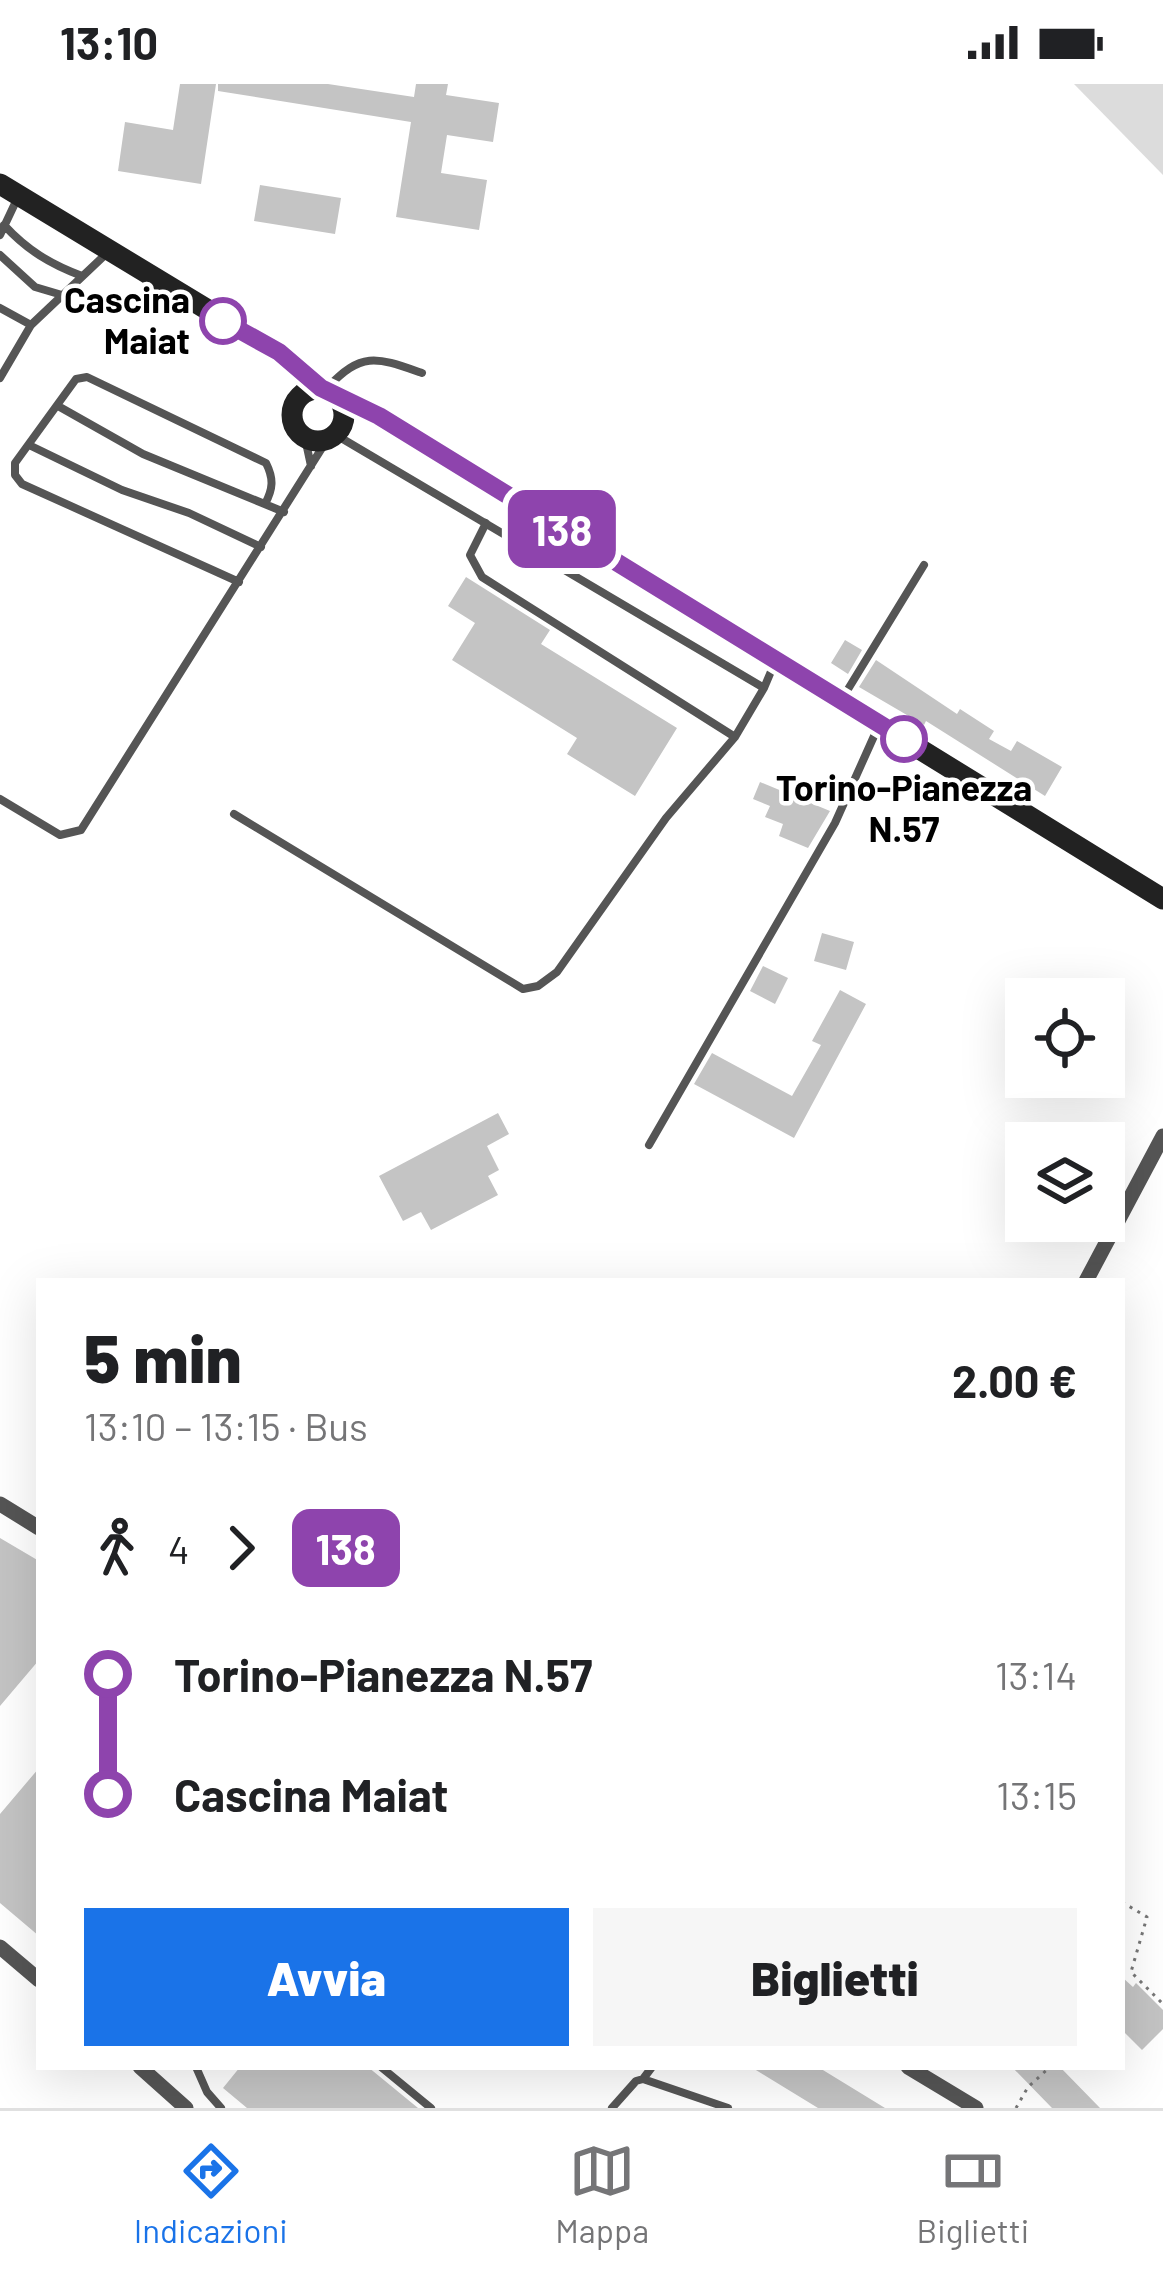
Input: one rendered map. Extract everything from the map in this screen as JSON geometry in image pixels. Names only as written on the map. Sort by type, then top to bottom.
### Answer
[{"type":"main road","points":[[9,190],[279,352],[331,393],[397,428],[1163,898]]},
{"type":"main road","points":[[259,343],[278,368],[293,406],[293,424],[326,436],[397,428]]},
{"type":"main road","points":[[293,406],[304,392],[331,393]]},
{"type":"main road","points":[[326,436],[344,417],[331,393]]},
{"type":"street","points":[[1088,1278],[1163,1136]]},
{"type":"street","points":[[0,1504],[36,1526]]},
{"type":"street","points":[[0,1947],[36,1977]]},
{"type":"street","points":[[143,2070],[186,2108]]},
{"type":"street","points":[[913,2070],[976,2108]]},
{"type":"lane","points":[[9,190],[2,230],[52,265],[83,276]]},
{"type":"lane","points":[[0,378],[4,363],[31,325],[109,251]]},
{"type":"lane","points":[[0,256],[35,287],[62,295]]},
{"type":"lane","points":[[0,308],[31,325]]},
{"type":"lane","points":[[331,393],[344,371],[364,359],[382,359],[422,373]]},
{"type":"lane","points":[[239,582],[22,484],[14,475],[15,463],[76,380],[87,376],[266,463],[272,491],[265,505]]},
{"type":"lane","points":[[58,406],[143,454],[284,512]]},
{"type":"lane","points":[[0,799],[60,835],[81,830],[312,468],[326,436]]},
{"type":"lane","points":[[312,468],[326,436]]},
{"type":"lane","points":[[326,436],[486,523],[764,688]]},
{"type":"lane","points":[[29,445],[122,490],[189,513],[261,547]]},
{"type":"lane","points":[[486,523],[470,555],[482,577],[735,736]]},
{"type":"lane","points":[[841,701],[924,565]]},
{"type":"lane","points":[[234,814],[523,989],[538,986],[557,972],[666,818],[735,736],[775,660]]},
{"type":"lane","points":[[649,1145],[835,823],[880,724]]},
{"type":"lane","points":[[197,2070],[221,2108]]},
{"type":"lane","points":[[385,2070],[431,2108]]},
{"type":"lane","points":[[643,2079],[650,2070]]},
{"type":"lane","points":[[612,2108],[643,2079],[728,2108]]},
{"type":"path","points":[[1125,1903],[1148,1917],[1131,1972]]},
{"type":"path","points":[[1125,1967],[1163,2003]]},
{"type":"path","points":[[1016,2108],[1028,2087],[1047,2070]]},
{"type":"shaded area","points":[[1074,84],[1163,84],[1163,175]]},
{"type":"building","points":[[180,84],[216,84],[201,184],[118,171],[125,122],[173,130]]},
{"type":"building","points":[[218,84],[328,84],[414,97],[416,84],[448,84],[446,95],[499,103],[493,142],[447,135],[441,173],[487,180],[479,230],[396,217],[411,122],[218,91]]},
{"type":"building","points":[[260,185],[341,198],[335,234],[254,221]]},
{"type":"building","points":[[466,577],[550,630],[541,644],[677,728],[635,796],[567,754],[577,738],[452,660],[475,623],[448,606]]},
{"type":"building","points":[[845,640],[862,650],[848,674],[831,663]]},
{"type":"building","points":[[876,660],[957,714],[960,709],[994,731],[989,739],[1011,751],[1017,741],[1062,767],[1045,796],[926,721],[924,725],[859,687]]},
{"type":"building","points":[[760,782],[830,811],[808,848],[779,836],[783,824],[765,817],[770,806],[753,799]]},
{"type":"building","points":[[822,933],[854,942],[846,970],[814,961]]},
{"type":"building","points":[[763,966],[788,978],[775,1004],[750,991]]},
{"type":"building","points":[[840,990],[866,1004],[794,1138],[694,1084],[712,1053],[792,1096],[821,1045],[812,1041]]},
{"type":"building","points":[[498,1113],[509,1134],[487,1146],[499,1170],[488,1176],[498,1195],[431,1230],[421,1212],[403,1221],[379,1176]]},
{"type":"building","points":[[0,1538],[36,1559],[36,1664],[0,1706]]},
{"type":"building","points":[[36,1772],[36,1933],[0,1903],[0,1814]]},
{"type":"building","points":[[1125,1980],[1133,1987],[1136,1983],[1163,2010],[1163,2029],[1142,2050],[1125,2033]]},
{"type":"building","points":[[238,2070],[372,2070],[418,2108],[247,2108],[223,2088]]},
{"type":"building","points":[[756,2070],[823,2070],[885,2108],[818,2108]]},
{"type":"building","points":[[1015,2070],[1063,2070],[1100,2108],[1052,2108]]},
{"type":"bus line","name":"138","points":[[223,321],[279,352],[340,400],[379,416],[904,739]]},
{"type":"place","name":"Cascina Maiat","points":[[223,321]]},
{"type":"place","name":"Torino-Pianezza N.57","points":[[904,739]]}]
